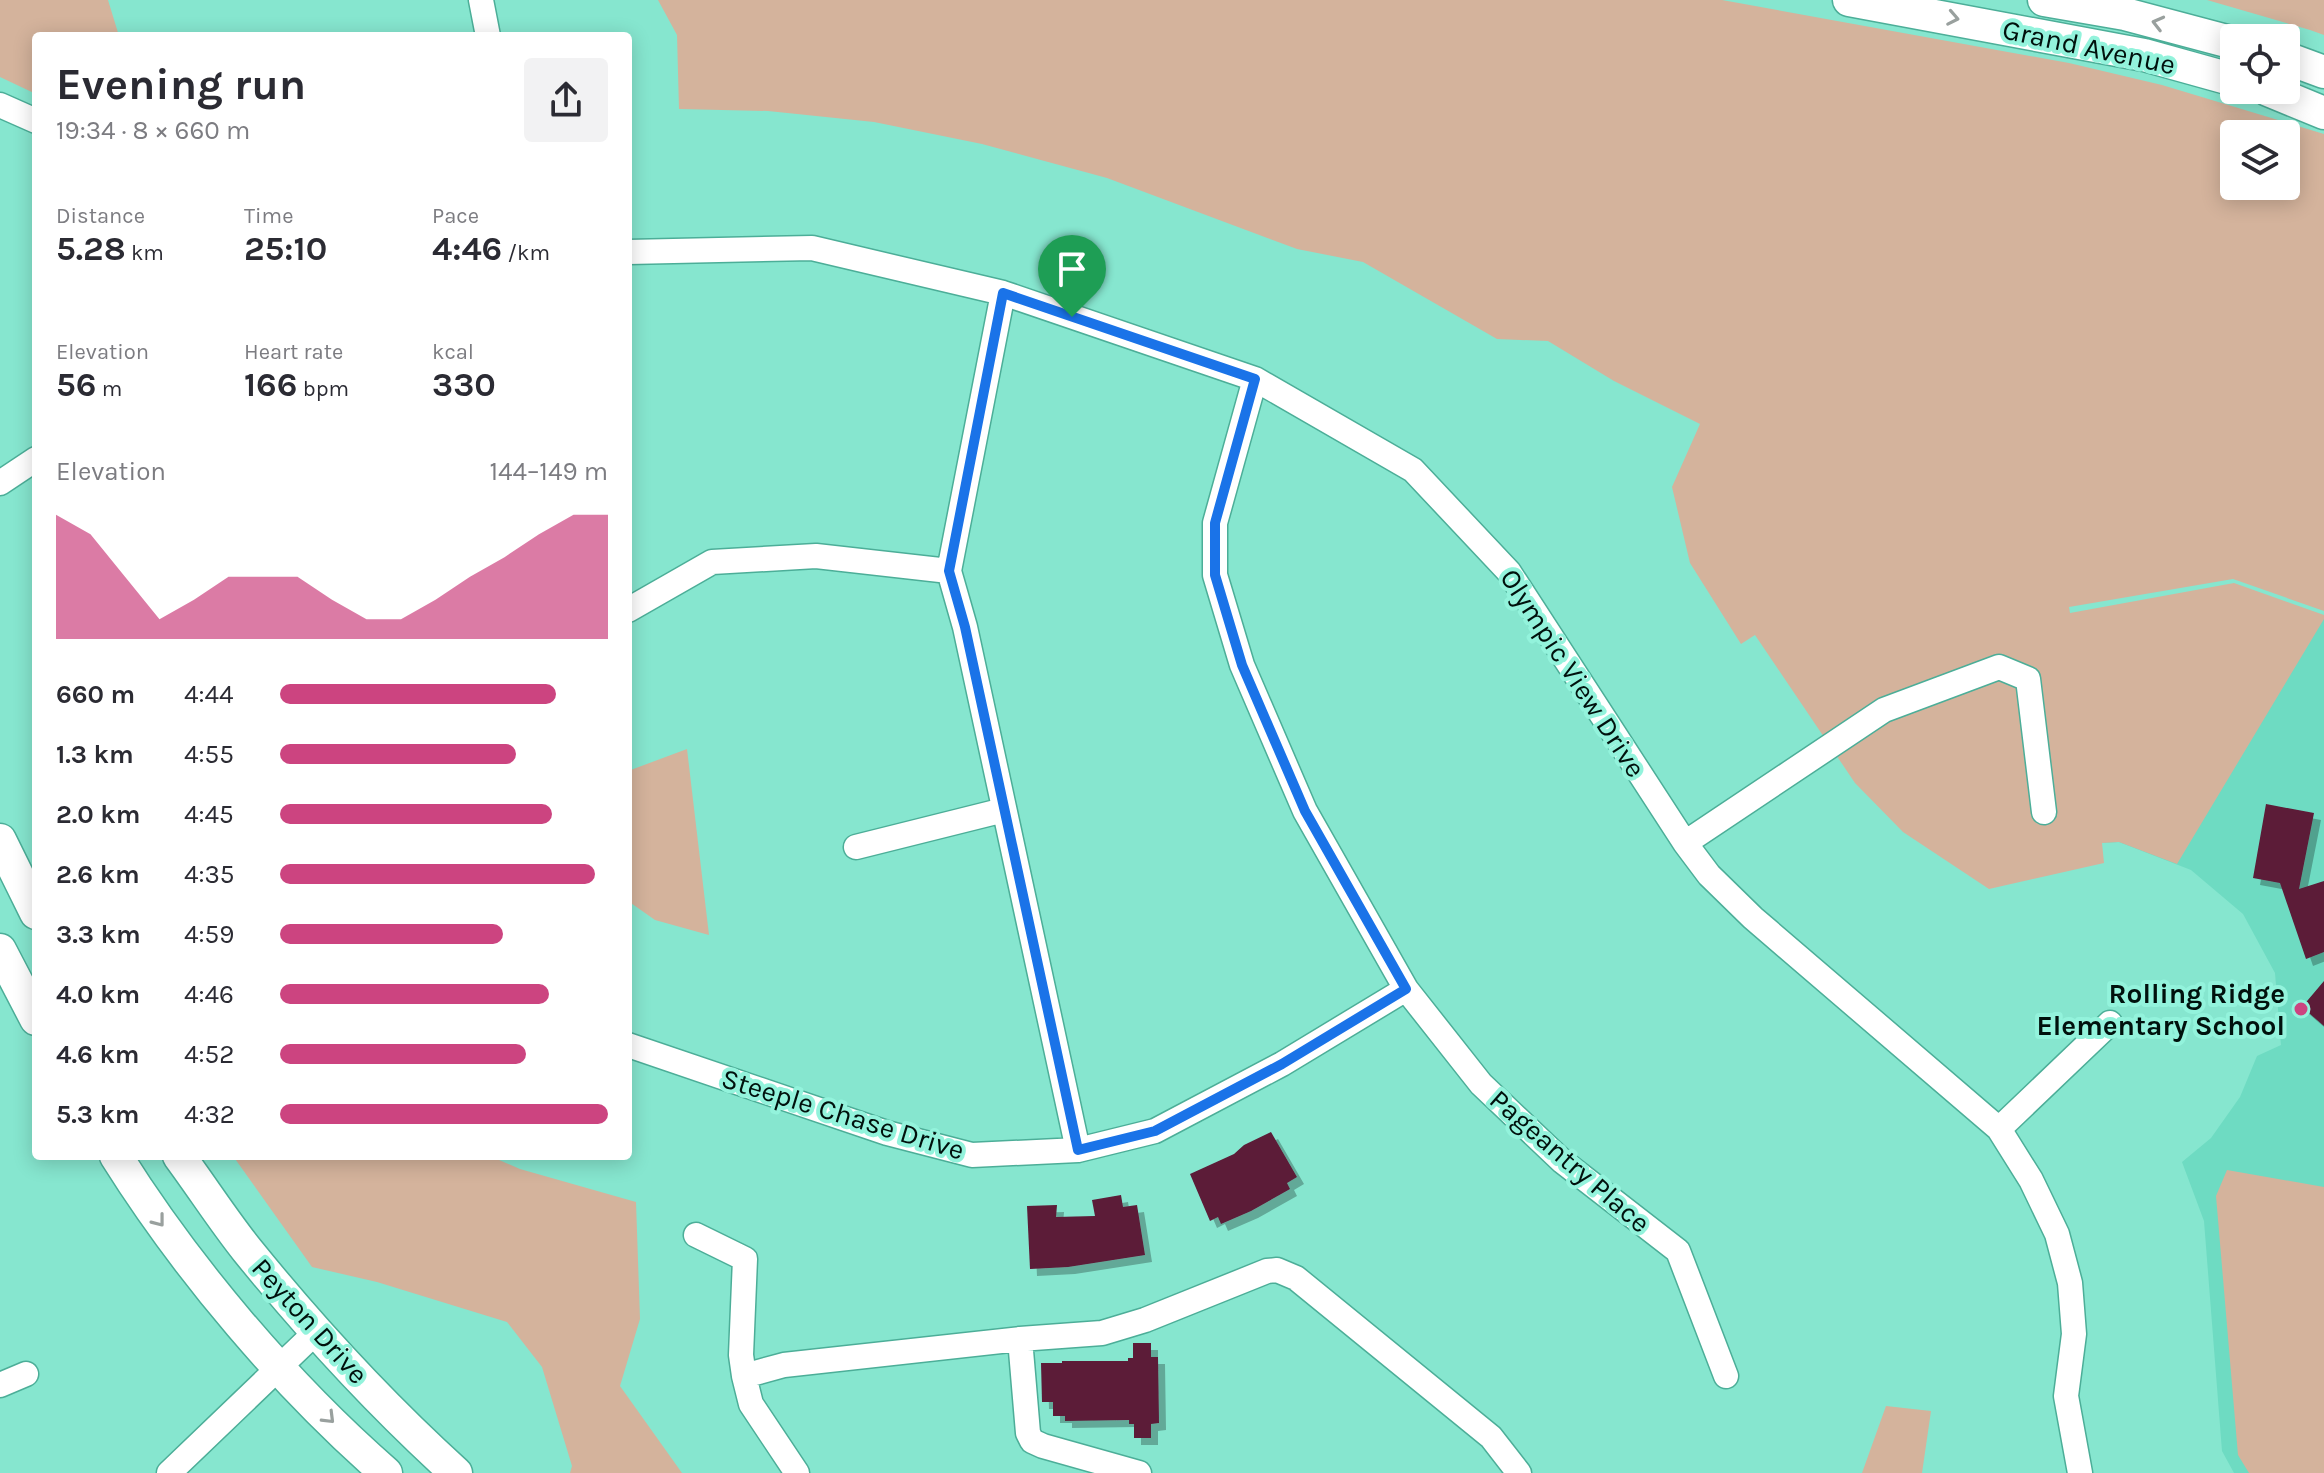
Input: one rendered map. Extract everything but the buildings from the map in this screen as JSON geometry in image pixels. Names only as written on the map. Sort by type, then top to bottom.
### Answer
[{"type":"main road","name":"Grand Avenue","points":[[1849,0],[2144,55],[2220,76]]},
{"type":"main road","name":"Grand Avenue","points":[[2044,0],[2125,14],[2220,39]]},
{"type":"main road","points":[[2300,63],[2324,72]]},
{"type":"main road","points":[[2300,103],[2324,113]]},
{"type":"main road","points":[[0,840],[32,905]]},
{"type":"main road","points":[[0,950],[32,1011]]},
{"type":"main road","name":"Peyton Drive","points":[[119,1160],[154,1214],[278,1367],[386,1473]]},
{"type":"main road","name":"Peyton Drive","points":[[182,1160],[246,1249],[317,1331],[412,1433],[456,1473]]},
{"type":"street","points":[[481,0],[487,32]]},
{"type":"street","points":[[0,105],[32,119]]},
{"type":"street","name":"Olympic View Drive","points":[[632,252],[812,248],[1003,293],[1255,379],[1413,470],[1509,572],[1685,843],[1709,875],[1753,918],[1999,1129],[2031,1180],[2057,1234],[2070,1283],[2074,1334],[2066,1396],[2080,1473]]},
{"type":"street","points":[[1003,293],[949,571],[965,627],[1078,1150]]},
{"type":"street","name":"Pageantry Place","points":[[1255,379],[1215,523],[1215,575],[1242,665],[1305,811],[1406,989],[1481,1084],[1562,1161],[1678,1251],[1726,1376]]},
{"type":"street","points":[[0,483],[32,462]]},
{"type":"street","points":[[632,608],[712,562],[816,556],[949,571]]},
{"type":"street","points":[[1685,843],[1884,710],[1999,667],[2028,679],[2044,812]]},
{"type":"street","points":[[856,847],[1004,810]]},
{"type":"street","name":"Steeple Chase Drive","points":[[632,1046],[887,1133],[972,1155],[1078,1150],[1155,1131],[1282,1064],[1406,989]]},
{"type":"street","points":[[1999,1129],[2110,1023]]},
{"type":"street","points":[[696,1235],[745,1259],[741,1355],[744,1376],[751,1404],[797,1473]]},
{"type":"street","points":[[744,1376],[784,1365],[1102,1333],[1145,1320],[1267,1271],[1277,1270],[1296,1278],[1482,1429],[1519,1473]]},
{"type":"street","points":[[169,1473],[317,1331]]},
{"type":"street","points":[[1020,1339],[1028,1433],[1032,1441],[1088,1466],[1139,1473]]},
{"type":"street","points":[[0,1385],[26,1374]]},
{"type":"shaded area","points":[[0,0],[108,0],[118,32],[32,32],[32,92],[0,77]]},
{"type":"shaded area","points":[[658,0],[1722,0],[2069,63],[2162,85],[2278,120],[2220,120],[2220,200],[2300,200],[2300,127],[2324,134],[2324,611],[2233,579],[2069,607],[2070,613],[2234,583],[2324,615],[2324,619],[2177,864],[2119,842],[2102,843],[2104,863],[1989,889],[1903,832],[1855,783],[1755,635],[1741,644],[1690,563],[1672,487],[1700,424],[1614,381],[1548,341],[1497,339],[1363,262],[1297,249],[1107,178],[982,144],[874,122],[768,111],[679,109],[677,35]]},
{"type":"shaded area","points":[[2207,0],[2324,0],[2324,35],[2300,27],[2300,24],[2289,24]]},
{"type":"shaded area","name":"Rolling Ridge Elementary School","points":[[2324,616],[2324,1473],[2234,1473],[2222,1451],[2204,1221],[2182,1162],[2211,1138],[2240,1097],[2257,1056],[2281,1045],[2275,973],[2243,914],[2191,870],[2119,842],[2101,843]]},
{"type":"shaded area","points":[[687,749],[709,935],[655,920],[632,904],[632,770]]},
{"type":"shaded area","points":[[236,1160],[499,1160],[520,1169],[636,1202],[640,1319],[620,1386],[682,1473],[570,1473],[572,1466],[542,1367],[507,1322],[377,1282],[312,1267]]},
{"type":"shaded area","points":[[2227,1170],[2324,1187],[2324,1473],[2249,1473],[2238,1455],[2216,1196]]},
{"type":"shaded area","points":[[1886,1406],[1931,1411],[1922,1473],[1862,1473]]},
{"type":"place","name":"Rolling Ridge Elementary School","points":[[2301,1009]]},
{"type":"route","points":[[1003,293],[1072,317],[1255,379],[1215,523],[1215,575],[1242,665],[1305,811],[1406,989],[1282,1064],[1155,1131],[1078,1150],[965,627],[949,571],[1003,293]]}]
